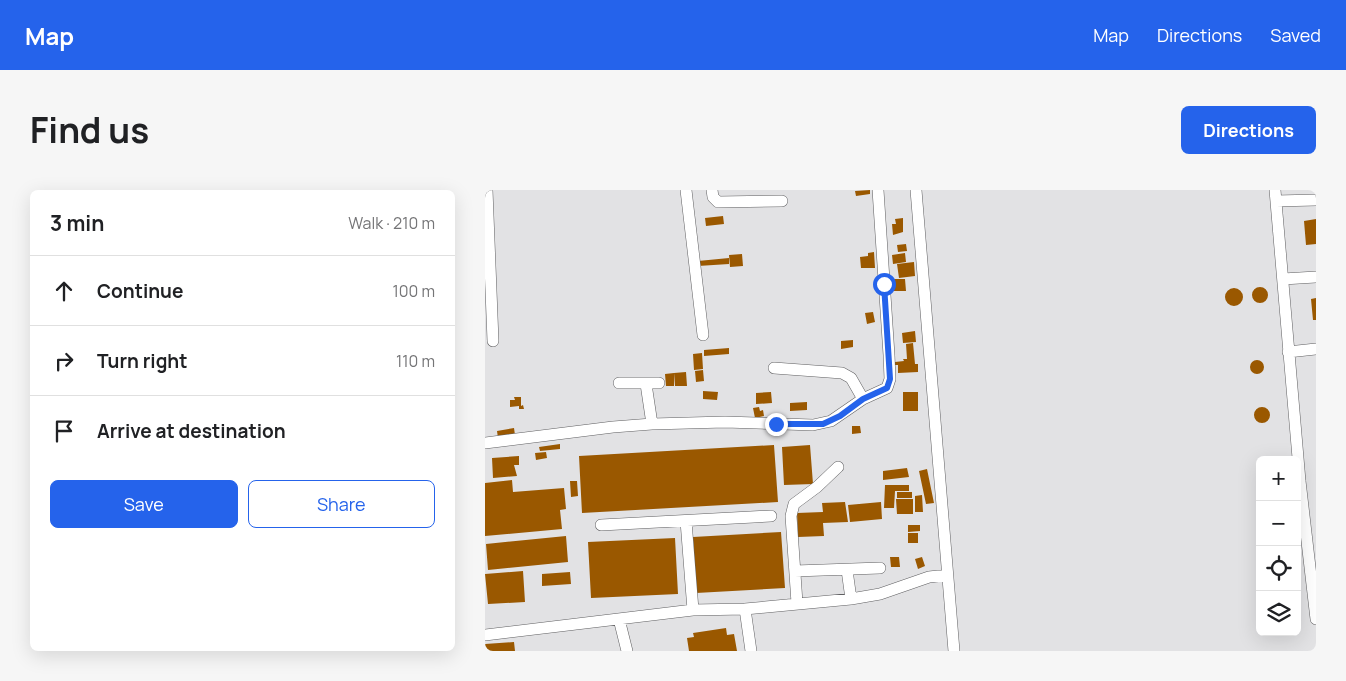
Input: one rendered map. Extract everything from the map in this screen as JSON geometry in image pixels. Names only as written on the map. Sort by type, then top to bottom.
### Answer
[{"type":"street","points":[[487,190],[493,341]]},
{"type":"street","points":[[686,190],[703,335]]},
{"type":"street","points":[[712,190],[713,197],[718,202],[782,201]]},
{"type":"street","points":[[485,443],[652,424],[725,422],[813,425],[831,421],[863,399],[887,388],[890,379],[878,190]]},
{"type":"street","points":[[916,190],[954,651]]},
{"type":"street","points":[[1316,200],[1276,196],[1300,482],[1316,619]]},
{"type":"street","points":[[1283,279],[1316,277]]},
{"type":"street","points":[[1288,352],[1316,349]]},
{"type":"street","points":[[774,368],[842,373],[851,378],[863,399]]},
{"type":"street","points":[[619,383],[659,383]]},
{"type":"street","points":[[646,384],[652,424]]},
{"type":"street","points":[[797,603],[792,509],[798,500],[817,487],[838,467]]},
{"type":"street","points":[[601,525],[771,516]]},
{"type":"street","points":[[686,521],[693,610]]},
{"type":"street","points":[[795,571],[880,568]]},
{"type":"street","points":[[847,570],[851,598]]},
{"type":"street","points":[[485,635],[693,610],[745,609],[851,598],[880,594],[929,578],[947,575]]},
{"type":"street","points":[[745,609],[751,651]]},
{"type":"street","points":[[619,619],[627,651]]},
{"type":"building","points":[[870,190],[870,194],[856,196],[855,191]]},
{"type":"building","points":[[723,216],[724,224],[706,226],[705,218]]},
{"type":"building","points":[[903,218],[903,232],[893,235],[892,224],[896,224],[895,219]]},
{"type":"building","points":[[1316,219],[1316,244],[1306,245],[1304,221]]},
{"type":"building","points":[[906,244],[907,251],[898,252],[897,245]]},
{"type":"building","points":[[874,252],[875,268],[861,268],[860,257],[868,256],[868,253]]},
{"type":"building","points":[[905,253],[906,262],[893,264],[892,255]]},
{"type":"building","points":[[742,254],[743,266],[730,267],[729,255]]},
{"type":"building","points":[[729,258],[729,264],[698,266],[698,261]]},
{"type":"building","points":[[914,262],[915,276],[899,278],[897,264]]},
{"type":"building","points":[[894,279],[905,279],[906,291],[894,291]]},
{"type":"building","points":[[1257,287],[1263,287],[1268,292],[1266,301],[1257,303],[1252,298],[1252,292]]},
{"type":"building","points":[[1234,288],[1240,291],[1243,297],[1240,303],[1234,306],[1228,303],[1225,297],[1228,291]]},
{"type":"building","points":[[1316,298],[1316,320],[1313,320],[1311,299]]},
{"type":"building","points":[[873,312],[875,322],[867,324],[865,313]]},
{"type":"building","points":[[915,331],[916,342],[903,343],[902,333]]},
{"type":"building","points":[[853,340],[853,347],[841,349],[841,341]]},
{"type":"building","points":[[913,343],[915,364],[918,364],[918,372],[898,373],[898,365],[895,365],[895,362],[907,359],[906,344]]},
{"type":"building","points":[[729,348],[729,354],[704,356],[704,350]]},
{"type":"building","points":[[702,353],[703,369],[694,370],[693,354]]},
{"type":"building","points":[[1254,360],[1260,360],[1264,367],[1260,374],[1254,374],[1250,370],[1250,364]]},
{"type":"building","points":[[703,370],[704,381],[696,382],[695,371]]},
{"type":"building","points":[[686,372],[687,386],[675,386],[674,373]]},
{"type":"building","points":[[674,373],[674,386],[666,386],[665,374]]},
{"type":"building","points":[[703,391],[718,392],[717,400],[703,399]]},
{"type":"building","points":[[771,392],[772,403],[756,404],[756,393]]},
{"type":"building","points":[[903,392],[918,392],[918,411],[903,411]]},
{"type":"building","points":[[514,397],[521,397],[521,406],[523,405],[524,409],[519,409],[519,406],[510,407],[510,400],[515,400]]},
{"type":"building","points":[[807,402],[807,410],[790,411],[790,403]]},
{"type":"building","points":[[759,407],[760,411],[763,410],[764,416],[755,418],[753,408]]},
{"type":"building","points":[[1262,407],[1270,415],[1262,423],[1254,415]]},
{"type":"building","points":[[852,426],[860,426],[861,433],[852,434]]},
{"type":"building","points":[[514,428],[515,435],[498,438],[497,431]]},
{"type":"building","points":[[560,444],[560,449],[540,451],[539,447]]},
{"type":"building","points":[[774,445],[778,502],[582,513],[579,456]]},
{"type":"building","points":[[810,445],[813,484],[784,485],[782,447]]},
{"type":"building","points":[[546,452],[547,458],[536,460],[535,453]]},
{"type":"building","points":[[519,456],[519,465],[514,465],[517,476],[493,478],[492,458]]},
{"type":"building","points":[[907,468],[909,477],[883,480],[883,471]]},
{"type":"building","points":[[927,469],[934,503],[926,504],[919,471]]},
{"type":"building","points":[[512,480],[513,492],[564,488],[566,509],[560,510],[562,529],[485,536],[485,483]]},
{"type":"building","points":[[570,481],[577,481],[578,496],[571,497]]},
{"type":"building","points":[[885,485],[909,485],[909,491],[895,491],[894,508],[884,508]]},
{"type":"building","points":[[897,492],[912,492],[912,498],[897,498]]},
{"type":"building","points":[[922,495],[923,512],[915,512],[915,496]]},
{"type":"building","points":[[896,499],[913,499],[913,514],[897,514]]},
{"type":"building","points":[[845,502],[848,522],[823,523],[824,536],[798,537],[797,513],[823,512],[822,503]]},
{"type":"building","points":[[881,502],[882,519],[850,522],[848,505]]},
{"type":"building","points":[[908,525],[920,525],[920,531],[908,532]]},
{"type":"building","points":[[781,532],[785,588],[696,593],[693,537]]},
{"type":"building","points":[[908,533],[918,533],[918,543],[908,543]]},
{"type":"building","points":[[566,536],[568,562],[488,570],[486,544]]},
{"type":"building","points":[[675,538],[678,594],[591,598],[588,542]]},
{"type":"building","points":[[890,557],[899,557],[900,567],[891,567]]},
{"type":"building","points":[[922,557],[925,566],[918,569],[915,559]]},
{"type":"building","points":[[523,571],[525,602],[488,604],[485,574]]},
{"type":"building","points":[[570,572],[571,584],[542,586],[542,574]]},
{"type":"building","points":[[726,628],[727,635],[734,634],[737,651],[689,651],[687,638],[694,637],[693,633]]},
{"type":"building","points":[[514,642],[515,651],[485,651],[485,644]]},
{"type":"route","points":[[776,424],[823,424],[840,416],[873,393],[887,388],[890,379],[884,284]]}]
